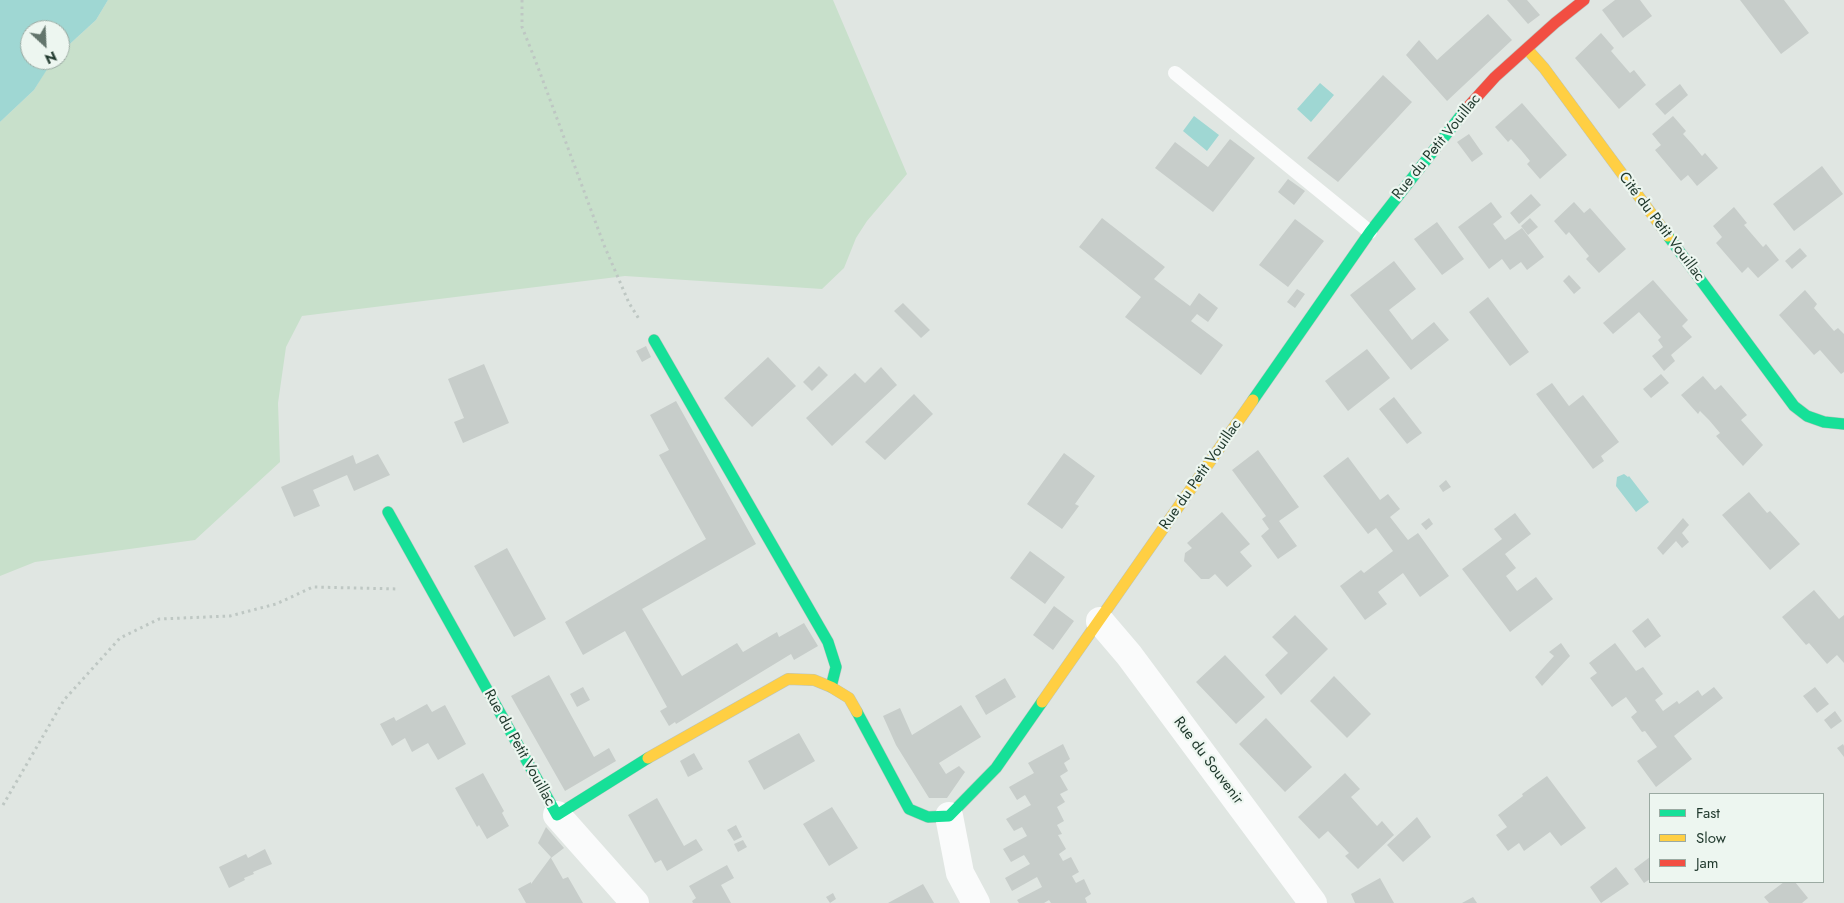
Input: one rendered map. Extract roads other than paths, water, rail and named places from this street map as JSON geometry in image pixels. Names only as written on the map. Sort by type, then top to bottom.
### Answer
[{"type":"street","name":"Rue du Petit Vouillac","points":[[388,512],[556,815],[639,762],[788,679],[814,680],[831,687],[849,698],[909,809],[928,817],[949,816],[996,768],[1370,232],[1458,118],[1495,77],[1555,23],[1584,0]]},
{"type":"street","name":"Cité du Petit Vouillac","points":[[1528,49],[1794,406],[1807,416],[1824,422],[1844,424]]},
{"type":"street","points":[[654,340],[828,642],[836,667],[831,687]]},
{"type":"street","name":"Rue du Souvenir","points":[[1100,621],[1129,655],[1313,903]]},
{"type":"street","points":[[556,815],[636,903]]},
{"type":"street","points":[[949,816],[960,873],[976,903]]},
{"type":"lane","points":[[1175,73],[1370,232]]},
{"type":"water","points":[[0,0],[108,0],[96,20],[70,44],[70,20],[20,20],[20,70],[47,70],[34,90],[0,122]]},
{"type":"water","points":[[1320,83],[1334,95],[1311,122],[1297,109]]},
{"type":"water","points":[[1194,116],[1219,135],[1207,151],[1183,131]]},
{"type":"water","points":[[1624,474],[1629,476],[1649,502],[1636,512],[1616,486],[1617,477]]}]
